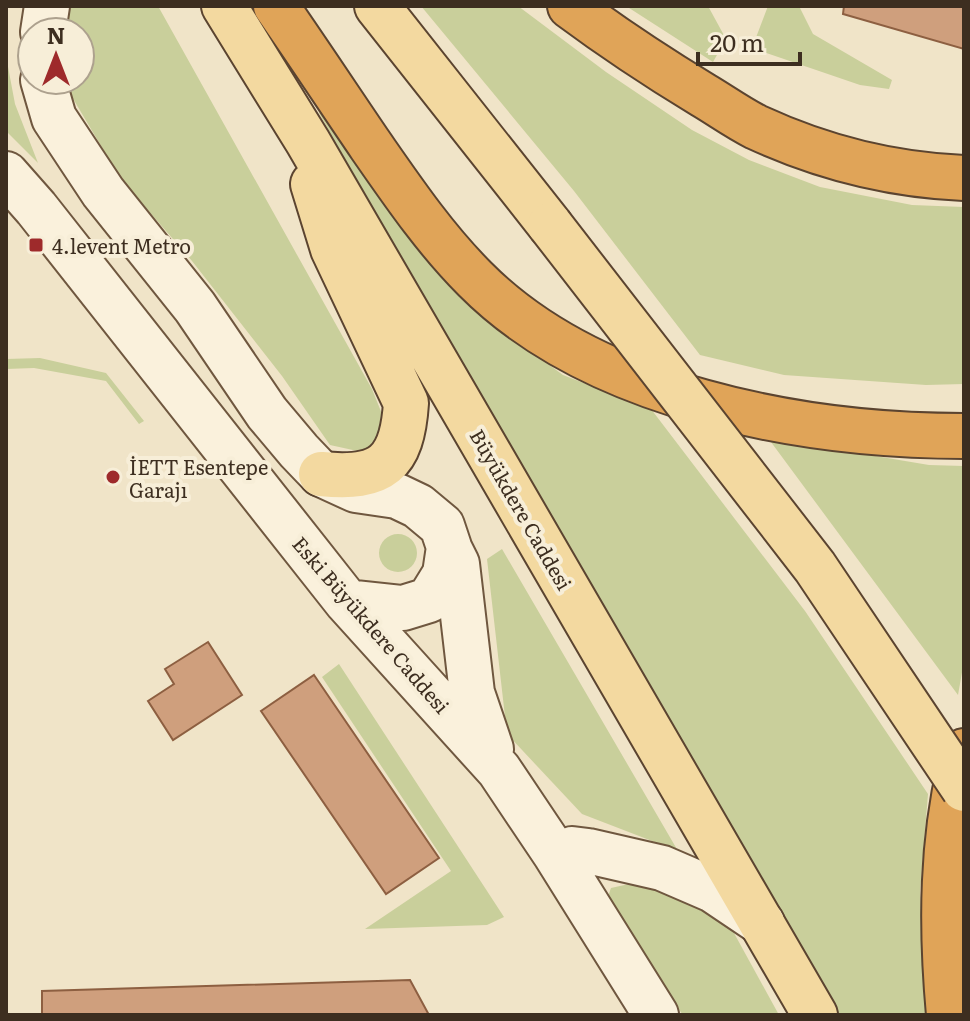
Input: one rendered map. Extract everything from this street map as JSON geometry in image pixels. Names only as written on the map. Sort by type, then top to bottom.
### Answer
[{"type":"highway","points":[[276,6],[440,242],[476,281],[535,329],[628,378],[715,405],[873,432],[964,436]]},
{"type":"highway","points":[[570,6],[671,76],[754,126],[868,166],[922,176],[964,178]]},
{"type":"highway","points":[[949,1015],[942,912],[955,785],[964,751]]},
{"type":"highway","points":[[945,878],[964,827]]},
{"type":"main road","name":"Büyükdere Caddesi","points":[[224,6],[308,142],[815,1015]]},
{"type":"main road","points":[[377,6],[815,567],[964,789]]},
{"type":"main road","points":[[308,142],[314,193],[333,249],[406,403],[404,431],[389,461],[372,472],[352,477],[321,474]]},
{"type":"street","points":[[48,96],[54,118],[103,192],[195,307],[267,413],[321,474],[356,490],[397,496],[418,506],[442,526],[457,564],[472,693],[499,770]]},
{"type":"street","name":"Eski Büyükdere Caddesi","points":[[6,174],[347,602],[499,770],[656,1015]]},
{"type":"street","points":[[347,602],[403,608],[429,600],[445,574],[449,547]]},
{"type":"street","points":[[556,855],[572,849],[662,868],[713,890],[762,923]]},
{"type":"green space","points":[[69,6],[158,6],[372,389],[382,414],[377,442],[362,452],[330,445],[282,376],[192,261],[120,178],[71,96],[96,96],[96,16],[66,16]]},
{"type":"green space","points":[[421,6],[518,6],[606,72],[692,130],[749,160],[820,187],[912,205],[964,207],[964,384],[926,385],[784,375],[700,355],[574,191]]},
{"type":"green space","points":[[626,6],[708,6],[726,39],[713,62]]},
{"type":"green space","points":[[768,6],[799,6],[813,34],[892,80],[889,89],[860,85],[752,48]]},
{"type":"green space","points":[[6,56],[15,104],[38,163],[6,131]]},
{"type":"green space","points":[[327,109],[496,326],[563,375],[651,409],[805,611],[928,794],[920,891],[926,1015],[838,1015],[319,113]]},
{"type":"green space","points":[[40,358],[106,373],[144,421],[139,424],[106,381],[34,368],[6,369],[6,359]]},
{"type":"green space","points":[[768,438],[929,465],[964,466],[964,661],[958,695]]},
{"type":"green space","points":[[398,534],[411,540],[417,553],[411,566],[398,572],[385,566],[379,553],[385,540]]},
{"type":"green space","points":[[502,549],[678,851],[582,814],[507,734],[487,559]]},
{"type":"green space","points":[[339,664],[504,917],[487,925],[365,929],[451,871],[322,677]]},
{"type":"green space","points":[[629,884],[666,890],[723,913],[779,1015],[683,1015],[612,917],[607,899],[611,888]]},
{"type":"building","points":[[844,6],[964,6],[964,49],[843,14]]},
{"type":"building","points":[[208,642],[242,695],[173,740],[148,701],[174,684],[165,669]]},
{"type":"building","points":[[314,675],[439,858],[386,894],[261,711]]},
{"type":"building","points":[[410,980],[429,1015],[42,1015],[42,991]]},
{"type":"place","name":"4.levent Metro","points":[[36,245]]},
{"type":"place","name":"İETT Esentepe Garajı","points":[[113,477]]}]
